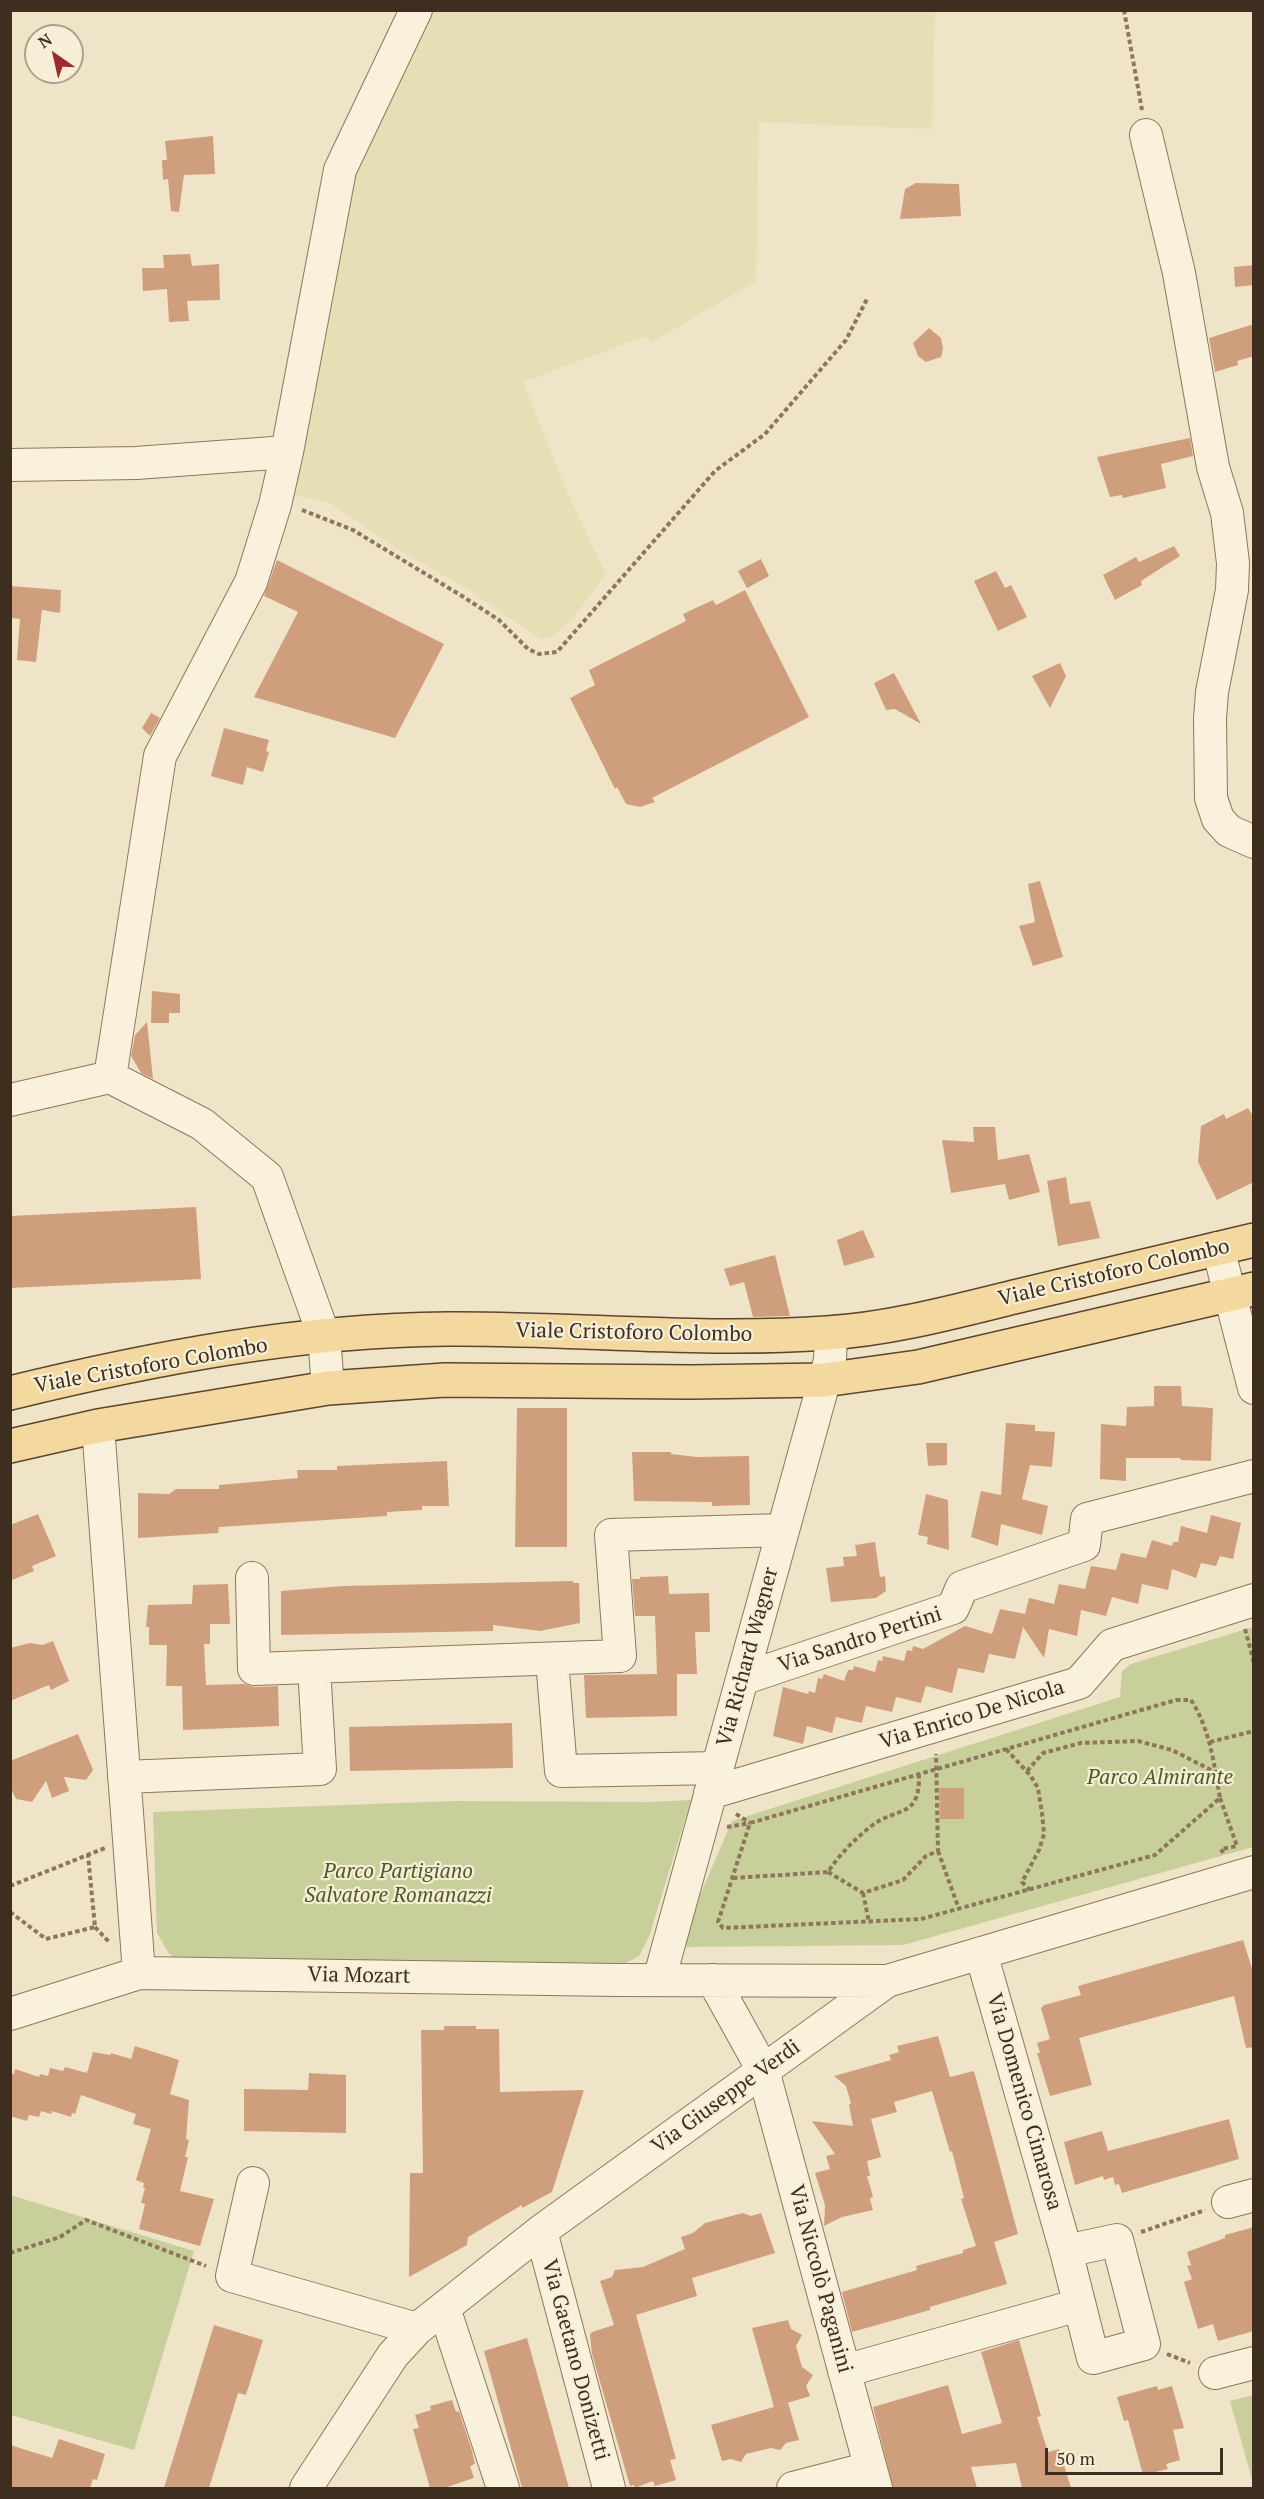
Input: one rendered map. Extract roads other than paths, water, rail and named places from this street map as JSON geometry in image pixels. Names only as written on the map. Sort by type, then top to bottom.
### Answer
[{"type":"main road","name":"Viale Cristoforo Colombo","points":[[10,1393],[92,1373],[211,1351],[324,1336],[446,1329],[775,1336],[831,1333],[900,1323],[971,1308],[1254,1240]]},
{"type":"main road","points":[[10,1446],[98,1426],[328,1388],[445,1380],[692,1382],[825,1380],[918,1367],[1242,1292]]},
{"type":"street","points":[[110,1077],[160,756],[251,582],[275,505],[287,452],[340,170],[416,10]]},
{"type":"street","points":[[1146,135],[1179,273],[1213,467],[1227,513],[1233,563],[1232,590],[1212,692],[1211,798],[1218,819],[1229,831],[1254,842]]},
{"type":"street","points":[[10,465],[136,463],[287,452]]},
{"type":"street","points":[[10,1100],[110,1077],[202,1124],[267,1177],[324,1336],[328,1388]]},
{"type":"street","points":[[1218,1248],[1242,1292],[1254,1388]]},
{"type":"street","name":"Via Richard Wagner","points":[[659,1980],[825,1380],[830,1360],[831,1333]]},
{"type":"street","points":[[98,1426],[139,1973]]},
{"type":"street","name":"Via Sandro Pertini","points":[[742,1679],[953,1608],[962,1587],[1084,1545],[1087,1519],[1254,1476]]},
{"type":"street","points":[[252,1578],[254,1668],[620,1656],[611,1535],[783,1530]]},
{"type":"street","name":"Via Enrico De Nicola","points":[[552,1659],[561,1771],[714,1781],[1079,1683],[1112,1645],[1246,1603]]},
{"type":"street","points":[[124,1777],[320,1769],[314,1667]]},
{"type":"street","name":"Via Giuseppe Verdi","points":[[306,2488],[393,2355],[417,2329],[541,2231],[886,1981],[1241,1876]]},
{"type":"street","name":"Via Domenico Cimarosa","points":[[981,1953],[1066,2251],[1093,2358],[1144,2344],[1117,2240],[1066,2251]]},
{"type":"street","name":"Via Mozart","points":[[13,2009],[139,1973],[886,1981]]},
{"type":"street","name":"Via Niccolò Paganini","points":[[713,1980],[763,2070],[873,2478]]},
{"type":"street","points":[[253,2183],[232,2276],[417,2329]]},
{"type":"street","name":"Via Gaetano Donizetti","points":[[541,2231],[609,2488]]},
{"type":"street","points":[[844,2371],[1079,2305]]},
{"type":"street","points":[[444,2308],[503,2488]]},
{"type":"street","points":[[1215,2373],[1254,2363]]},
{"type":"street","points":[[793,2488],[873,2478]]},
{"type":"park label","name":"Parco Almirante","points":[[1160,1778]]},
{"type":"park label","name":"Parco Partigiano Salvatore Romanazzi","points":[[398,1884]]}]
